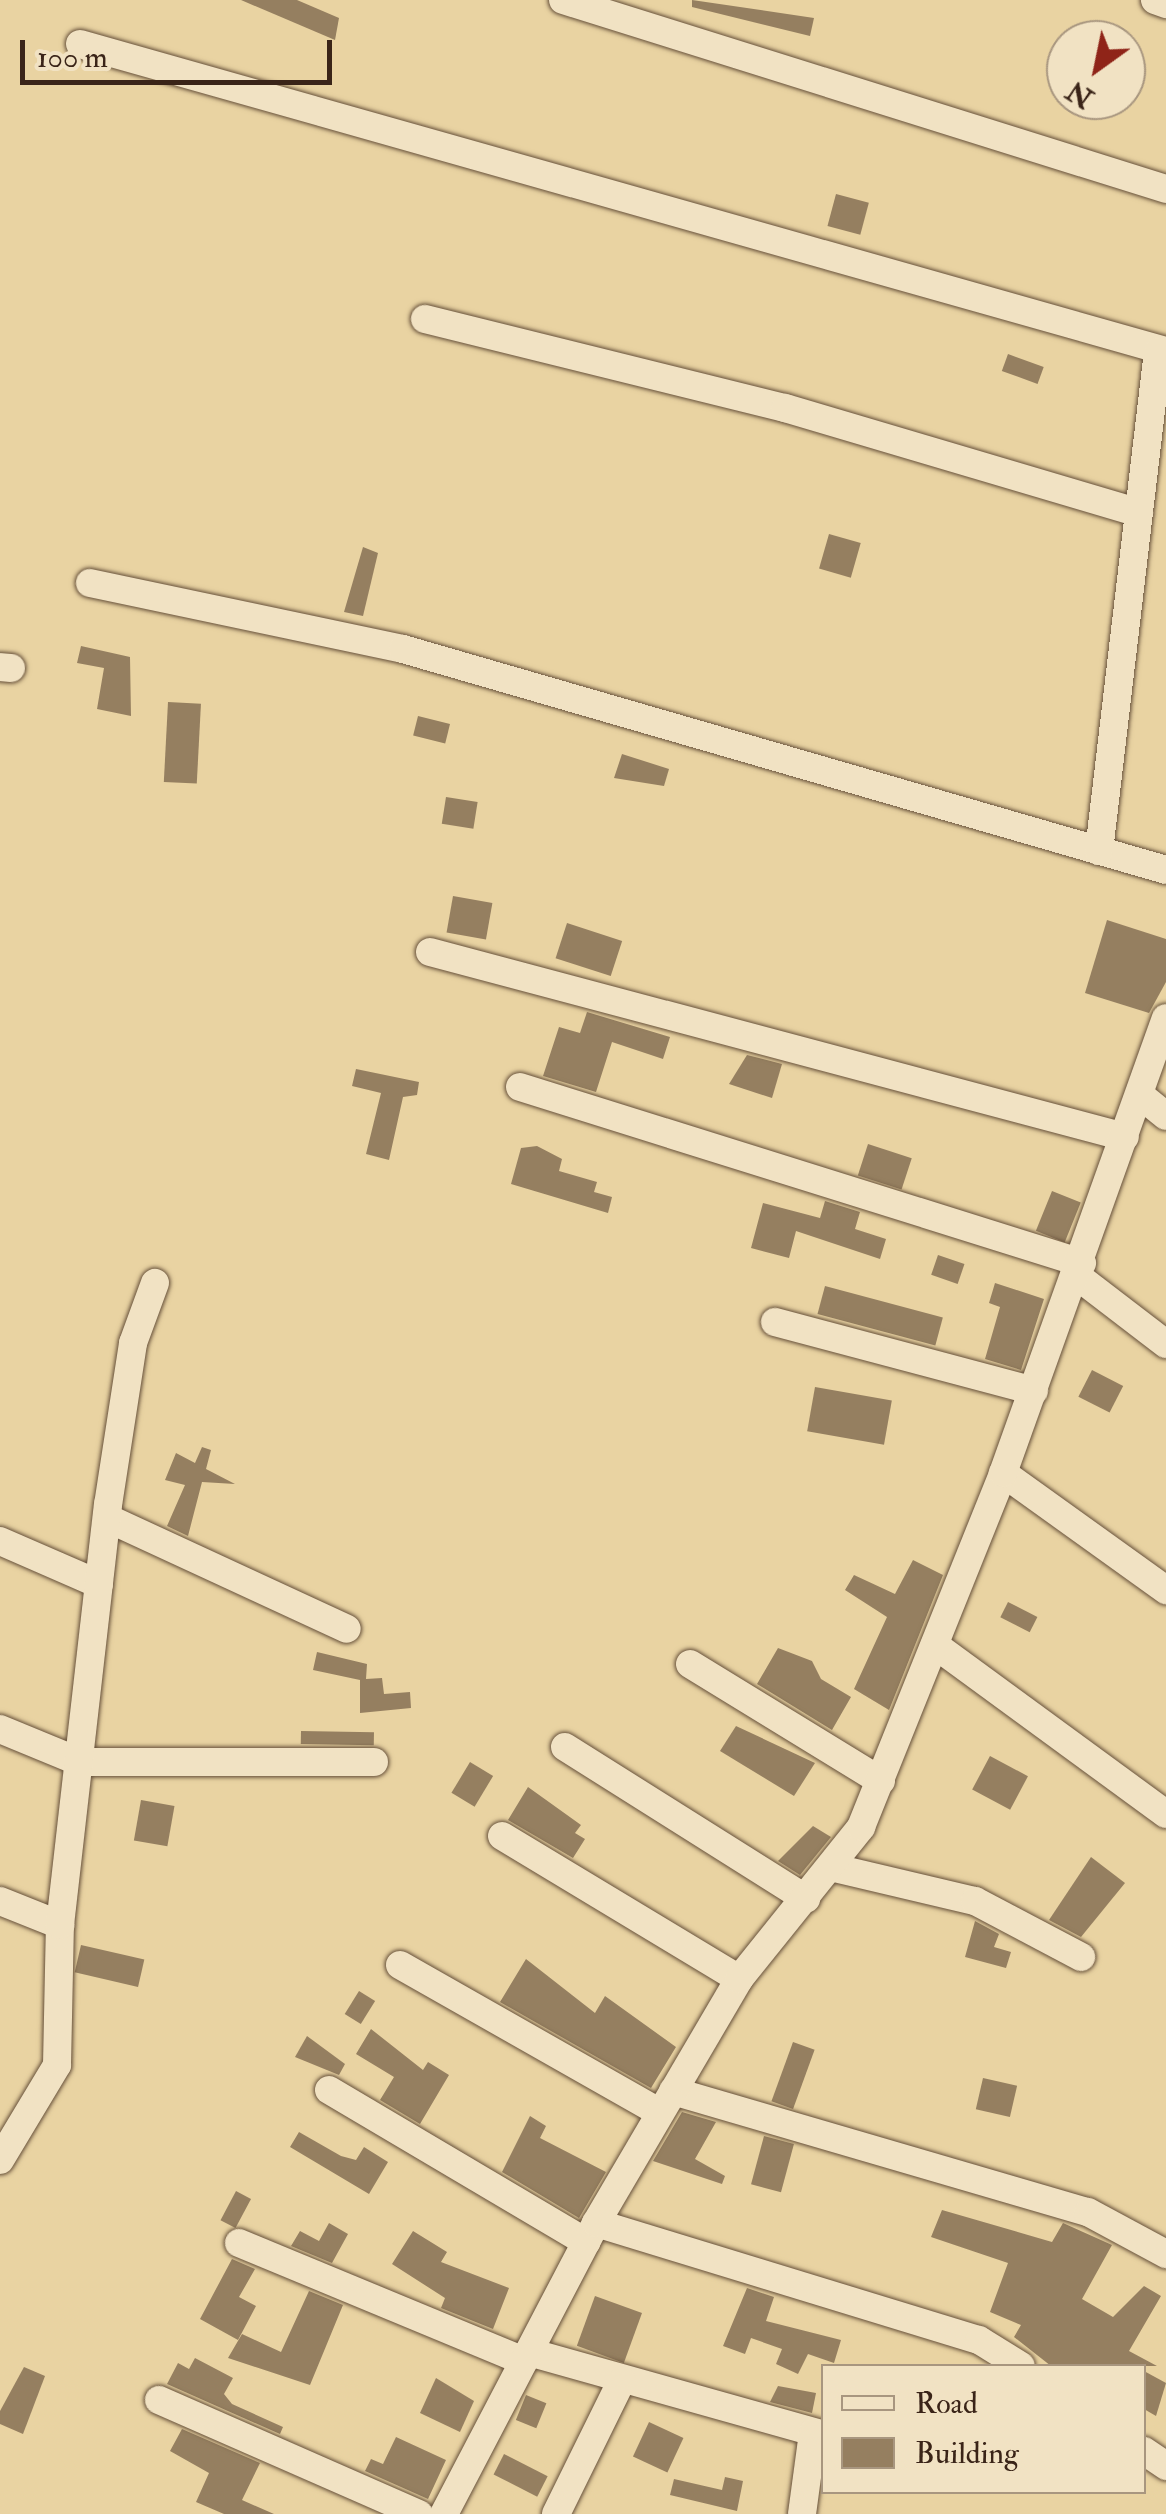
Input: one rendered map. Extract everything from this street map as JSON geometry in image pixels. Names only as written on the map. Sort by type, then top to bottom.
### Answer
[{"type":"street","points":[[563,0],[1166,189]]},
{"type":"street","points":[[1155,0],[1166,4]]},
{"type":"street","points":[[80,44],[1162,351],[1099,851]]},
{"type":"street","points":[[425,319],[785,408],[1140,513]]},
{"type":"street","points":[[90,583],[402,649],[1166,870]]},
{"type":"street","points":[[430,952],[1125,1137]]},
{"type":"street","points":[[444,2514],[591,2233],[739,1979],[835,1868],[881,1780],[1034,1392],[1166,1018]]},
{"type":"street","points":[[520,1087],[1079,1270],[1166,1344]]},
{"type":"street","points":[[1140,1095],[1166,1116]]},
{"type":"street","points":[[0,2160],[57,2064],[60,1924],[106,1518],[133,1343],[154,1282]]},
{"type":"street","points":[[775,1322],[1034,1392]]},
{"type":"street","points":[[1003,1473],[1166,1590]]},
{"type":"street","points":[[106,1518],[347,1630]]},
{"type":"street","points":[[0,1541],[99,1584]]},
{"type":"street","points":[[935,1645],[1166,1814]]},
{"type":"street","points":[[690,1664],[881,1780]]},
{"type":"street","points":[[0,1729],[80,1762],[374,1762]]},
{"type":"street","points":[[564,1746],[806,1899]]},
{"type":"street","points":[[502,1836],[739,1979]]},
{"type":"street","points":[[835,1868],[975,1901],[1081,1957]]},
{"type":"street","points":[[0,1901],[60,1924]]},
{"type":"street","points":[[400,1965],[666,2102],[1088,2212],[1166,2254]]},
{"type":"street","points":[[329,2090],[591,2233],[979,2340],[1018,2364]]},
{"type":"street","points":[[239,2243],[526,2356],[818,2434],[802,2514]]},
{"type":"street","points":[[556,2514],[622,2380]]},
{"type":"street","points":[[158,2400],[420,2514]]},
{"type":"building","points":[[241,0],[297,0],[339,18],[335,40]]},
{"type":"building","points":[[692,0],[814,18],[810,36],[692,7]]},
{"type":"building","points":[[836,194],[869,203],[860,235],[827,226]]},
{"type":"building","points":[[1008,354],[1044,367],[1038,384],[1002,371]]},
{"type":"building","points":[[829,534],[861,543],[851,578],[819,569]]},
{"type":"building","points":[[363,547],[378,553],[363,616],[344,612]]},
{"type":"building","points":[[81,646],[130,657],[131,716],[97,709],[104,668],[77,663]]},
{"type":"building","points":[[168,702],[201,704],[197,784],[164,782]]},
{"type":"building","points":[[418,716],[450,724],[445,743],[413,735]]},
{"type":"building","points":[[622,754],[669,769],[664,786],[614,778]]},
{"type":"building","points":[[446,797],[478,802],[473,829],[442,824]]},
{"type":"building","points":[[453,896],[492,903],[486,939],[447,932]]},
{"type":"building","points":[[1107,920],[1166,939],[1166,982],[1149,1013],[1085,993]]},
{"type":"building","points":[[567,923],[622,941],[611,976],[556,958]]},
{"type":"building","points":[[587,1012],[670,1037],[663,1059],[612,1042],[596,1092],[543,1076],[559,1027],[580,1033]]},
{"type":"building","points":[[747,1055],[782,1064],[772,1098],[729,1084]]},
{"type":"building","points":[[356,1069],[419,1082],[417,1095],[403,1097],[389,1160],[366,1154],[381,1093],[352,1086]]},
{"type":"building","points":[[868,1144],[912,1158],[902,1190],[858,1175]]},
{"type":"building","points":[[537,1146],[562,1159],[559,1171],[597,1182],[594,1192],[612,1197],[608,1213],[511,1184],[521,1148]]},
{"type":"building","points":[[1052,1191],[1081,1203],[1065,1242],[1036,1231]]},
{"type":"building","points":[[825,1201],[860,1212],[855,1229],[886,1239],[880,1259],[796,1231],[789,1258],[751,1248],[763,1203],[820,1218]]},
{"type":"building","points":[[938,1255],[964,1264],[958,1284],[931,1275]]},
{"type":"building","points":[[995,1283],[1044,1299],[1021,1370],[985,1359],[1000,1307],[989,1303]]},
{"type":"building","points":[[825,1286],[943,1318],[935,1346],[817,1314]]},
{"type":"building","points":[[1092,1370],[1123,1386],[1110,1413],[1078,1397]]},
{"type":"building","points":[[815,1387],[892,1401],[884,1445],[807,1431]]},
{"type":"building","points":[[202,1447],[211,1450],[206,1469],[235,1484],[202,1482],[188,1536],[167,1526],[185,1485],[165,1480],[176,1453],[195,1463]]},
{"type":"building","points":[[913,1560],[943,1575],[889,1710],[854,1689],[887,1617],[845,1590],[854,1575],[895,1594]]},
{"type":"building","points":[[1008,1602],[1037,1617],[1030,1632],[1000,1617]]},
{"type":"building","points":[[778,1648],[812,1661],[821,1679],[851,1697],[832,1730],[757,1684]]},
{"type":"building","points":[[317,1652],[367,1664],[366,1679],[382,1678],[384,1694],[410,1692],[411,1708],[360,1713],[360,1680],[313,1670]]},
{"type":"building","points":[[736,1726],[815,1763],[794,1796],[720,1751]]},
{"type":"building","points":[[301,1731],[374,1732],[374,1745],[301,1744]]},
{"type":"building","points":[[990,1756],[1028,1776],[1010,1810],[972,1790]]},
{"type":"building","points":[[470,1762],[493,1776],[475,1807],[451,1793]]},
{"type":"building","points":[[528,1787],[581,1825],[575,1833],[585,1839],[573,1858],[508,1820]]},
{"type":"building","points":[[141,1800],[174,1806],[167,1846],[134,1840]]},
{"type":"building","points":[[813,1826],[831,1837],[800,1875],[778,1861]]},
{"type":"building","points":[[1091,1857],[1125,1883],[1081,1937],[1049,1920]]},
{"type":"building","points":[[975,1921],[999,1934],[994,1947],[1011,1952],[1006,1968],[965,1957]]},
{"type":"building","points":[[81,1945],[144,1960],[138,1987],[75,1972]]},
{"type":"building","points":[[526,1959],[595,2013],[605,1996],[676,2047],[651,2088],[500,2002]]},
{"type":"building","points":[[359,1991],[375,2001],[361,2024],[345,2014]]},
{"type":"building","points":[[371,2029],[423,2070],[428,2062],[449,2075],[420,2124],[380,2100],[394,2077],[356,2054]]},
{"type":"building","points":[[307,2036],[345,2064],[339,2075],[295,2057]]},
{"type":"building","points":[[793,2042],[815,2050],[793,2109],[771,2101]]},
{"type":"building","points":[[983,2078],[1017,2086],[1010,2117],[976,2109]]},
{"type":"building","points":[[682,2112],[716,2122],[695,2159],[725,2176],[722,2184],[653,2161]]},
{"type":"building","points":[[530,2116],[546,2126],[540,2138],[606,2172],[579,2218],[502,2172]]},
{"type":"building","points":[[299,2132],[341,2156],[356,2160],[364,2147],[388,2162],[369,2194],[290,2147]]},
{"type":"building","points":[[764,2136],[794,2144],[781,2192],[751,2184]]},
{"type":"building","points":[[236,2191],[251,2199],[236,2228],[221,2220]]},
{"type":"building","points":[[942,2210],[1052,2242],[1063,2223],[1112,2245],[1082,2299],[1113,2317],[1144,2286],[1161,2296],[1129,2351],[1157,2366],[1048,2364],[1014,2337],[1021,2325],[990,2312],[1008,2263],[931,2237]]},
{"type":"building","points":[[329,2223],[348,2234],[332,2263],[291,2246],[300,2231],[319,2241]]},
{"type":"building","points":[[413,2231],[447,2252],[441,2262],[509,2288],[493,2329],[441,2308],[445,2298],[392,2264]]},
{"type":"building","points":[[232,2259],[255,2269],[239,2297],[256,2306],[238,2340],[200,2319]]},
{"type":"building","points":[[747,2288],[774,2297],[766,2321],[841,2340],[834,2363],[808,2354],[798,2374],[776,2364],[782,2349],[751,2338],[745,2354],[723,2346]]},
{"type":"building","points":[[309,2291],[343,2305],[310,2385],[228,2358],[242,2334],[281,2352]]},
{"type":"building","points":[[595,2296],[642,2313],[624,2363],[577,2346]]},
{"type":"building","points":[[195,2358],[233,2378],[224,2394],[232,2404],[283,2427],[280,2434],[167,2384],[178,2363],[189,2369]]},
{"type":"building","points":[[24,2367],[45,2376],[23,2434],[0,2424],[0,2411]]},
{"type":"building","points":[[1146,2372],[1166,2383],[1156,2416],[1146,2410]]},
{"type":"building","points":[[436,2378],[474,2401],[460,2432],[420,2413]]},
{"type":"building","points":[[778,2386],[816,2393],[812,2413],[770,2402]]},
{"type":"building","points":[[526,2395],[546,2403],[536,2428],[516,2420]]},
{"type":"building","points":[[649,2422],[683,2438],[667,2472],[633,2456]]},
{"type":"building","points":[[182,2429],[260,2463],[242,2500],[274,2514],[224,2514],[196,2502],[209,2473],[170,2451]]},
{"type":"building","points":[[396,2437],[446,2460],[428,2499],[365,2471],[371,2459],[383,2464]]},
{"type":"building","points":[[504,2454],[548,2476],[537,2497],[494,2474]]},
{"type":"building","points":[[725,2477],[743,2481],[737,2511],[670,2495],[674,2479],[722,2490]]}]
